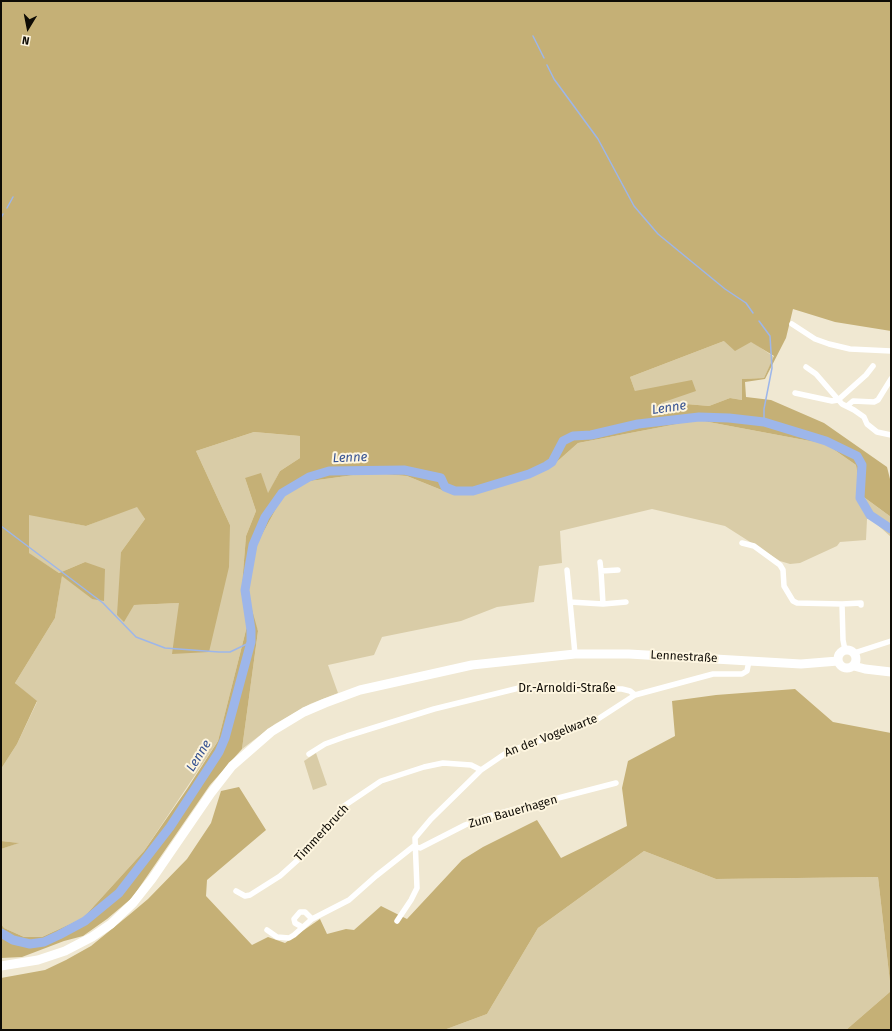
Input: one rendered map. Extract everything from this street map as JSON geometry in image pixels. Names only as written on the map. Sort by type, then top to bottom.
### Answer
[{"type":"main road","points":[[854,666],[856,658],[854,653],[845,650],[838,656],[838,661],[843,668],[849,669],[854,666],[865,669],[891,672]]},
{"type":"main road","name":"Lennestraße","points":[[5,966],[38,960],[65,951],[92,938],[115,920],[133,903],[152,879],[211,793],[232,766],[261,740],[286,722],[314,707],[360,690],[472,665],[530,657],[576,654],[629,654],[801,664],[838,661]]},
{"type":"street","points":[[792,324],[815,339],[829,344],[850,348],[891,351]]},
{"type":"street","points":[[794,393],[832,401],[838,400],[866,375],[873,366]]},
{"type":"street","points":[[806,367],[816,374],[842,404],[864,417],[867,424],[877,432],[891,435]]},
{"type":"street","points":[[847,406],[853,401],[874,402],[878,400],[891,379]]},
{"type":"street","points":[[742,544],[754,546],[780,565],[784,575],[784,586],[793,601],[797,603],[861,603],[861,605]]},
{"type":"street","points":[[600,562],[603,604]]},
{"type":"street","points":[[567,570],[576,654]]},
{"type":"street","points":[[601,571],[618,570]]},
{"type":"street","points":[[570,602],[603,604],[626,602]]},
{"type":"street","points":[[842,604],[843,640],[845,650]]},
{"type":"street","points":[[854,653],[891,641]]},
{"type":"street","points":[[635,695],[713,674],[742,674],[748,669],[749,661]]},
{"type":"street","name":"Dr.-Arnoldi-Straße","points":[[309,754],[336,739],[434,709],[519,688],[622,689],[635,695]]},
{"type":"street","name":"An der Vogelwarte","points":[[414,846],[415,838],[430,819],[481,770],[509,751],[572,730],[598,719],[635,695]]},
{"type":"street","name":"Timmerbruch","points":[[236,891],[245,896],[250,896],[280,876],[310,849],[320,834],[344,806],[381,781],[424,767],[443,763],[471,765],[481,770]]},
{"type":"street","name":"Zum Bauerhagen","points":[[414,846],[420,848],[465,825],[485,817],[616,783]]},
{"type":"street","points":[[267,930],[277,938],[294,935],[312,919],[349,900],[376,876],[414,846],[417,862],[416,888],[411,900],[397,921]]},
{"type":"street","points":[[302,927],[295,923],[294,919],[300,912],[305,912],[312,919]]},
{"type":"shaded area","points":[[1,1],[891,1],[891,331],[835,322],[793,309],[786,338],[765,379],[745,382],[746,397],[771,400],[824,423],[887,467],[891,483],[891,517],[861,495],[856,465],[826,444],[698,420],[578,443],[551,467],[500,485],[454,495],[407,476],[369,473],[310,481],[283,496],[258,542],[248,586],[242,585],[246,536],[256,511],[245,478],[261,473],[268,493],[280,471],[300,458],[300,436],[254,432],[196,451],[230,525],[229,567],[209,652],[172,654],[179,603],[134,605],[124,622],[117,615],[121,552],[145,519],[137,507],[86,526],[29,515],[29,553],[59,573],[85,562],[105,569],[104,601],[92,599],[62,576],[55,618],[15,683],[37,701],[17,744],[1,769]],"holes":[[[724,341],[735,351],[751,342],[774,356],[764,378],[742,379],[742,400],[730,398],[709,406],[686,404],[666,411],[661,403],[696,391],[692,380],[635,391],[630,377]]]},
{"type":"shaded area","points":[[724,341],[751,341],[774,357],[764,378],[742,379],[742,400],[730,398],[709,406],[686,404],[666,411],[660,403],[635,391],[630,377]]},
{"type":"shaded area","points":[[698,420],[826,444],[856,465],[861,495],[891,517],[891,537],[871,519],[867,519],[866,540],[840,542],[837,546],[800,563],[790,564],[780,561],[725,526],[652,509],[560,531],[562,563],[539,566],[534,602],[497,607],[461,621],[382,637],[374,655],[328,665],[338,693],[310,704],[275,724],[242,749],[258,631],[241,589],[247,626],[218,741],[144,851],[83,918],[42,937],[24,937],[4,928],[1,924],[1,849],[18,843],[1,841],[1,769],[17,744],[37,702],[15,683],[55,618],[62,575],[92,599],[85,562],[59,573],[28,553],[29,514],[86,526],[137,506],[145,519],[121,552],[134,605],[179,603],[230,525],[196,451],[254,432],[300,436],[300,458],[280,471],[268,494],[245,478],[256,511],[246,536],[242,585],[248,586],[258,542],[283,496],[310,481],[369,473],[407,476],[454,495],[500,485],[551,467],[578,443]]},
{"type":"shaded area","points":[[241,589],[246,589],[258,631],[242,749],[210,785],[132,898],[107,919],[83,936],[64,941],[22,957],[1,958],[1,924],[4,928],[24,937],[42,937],[83,918],[144,851],[187,789],[218,741],[247,626]]},
{"type":"shaded area","points":[[795,689],[833,722],[891,733],[891,991],[878,877],[716,879],[644,851],[538,928],[487,1014],[444,1030],[1,1030],[1,978],[45,970],[66,960],[91,946],[148,899],[187,859],[211,823],[221,791],[239,787],[266,830],[207,880],[206,896],[252,945],[268,937],[285,943],[320,919],[327,934],[346,929],[354,930],[381,906],[407,919],[462,860],[483,847],[537,820],[561,858],[627,826],[622,788],[628,761],[675,736],[672,701],[716,695]]},
{"type":"shaded area","points":[[316,753],[327,785],[313,790],[304,761]]},
{"type":"shaded area","points":[[1,841],[19,843],[1,849]]},
{"type":"shaded area","points":[[644,851],[716,879],[878,877],[891,991],[846,1030],[444,1030],[487,1014],[538,928]]},
{"type":"shaded area","points":[[891,991],[891,1030],[846,1030]]},
{"type":"waterway","points":[[533,36],[544,58]]},
{"type":"waterway","points":[[547,65],[554,79],[598,139],[634,206],[658,234],[725,289],[746,303],[753,313]]},
{"type":"waterway","points":[[7,208],[13,197]]},
{"type":"waterway","points":[[1,218],[3,214]]},
{"type":"waterway","points":[[759,321],[770,336],[772,368],[764,409],[764,422]]},
{"type":"waterway","name":"Lenne","points":[[1,933],[13,940],[30,944],[44,942],[85,921],[119,893],[170,827],[219,752],[225,738],[251,642],[251,630],[245,590],[253,545],[265,517],[282,493],[309,477],[329,471],[404,470],[441,478],[445,487],[455,491],[473,491],[529,474],[546,466],[552,462],[563,441],[573,436],[591,435],[638,424],[699,417],[729,418],[764,422],[826,441],[857,456],[862,465],[860,498],[870,515],[891,529]]},
{"type":"waterway","points":[[1,526],[103,603],[136,637],[165,648],[219,652],[230,652],[251,642]]}]
